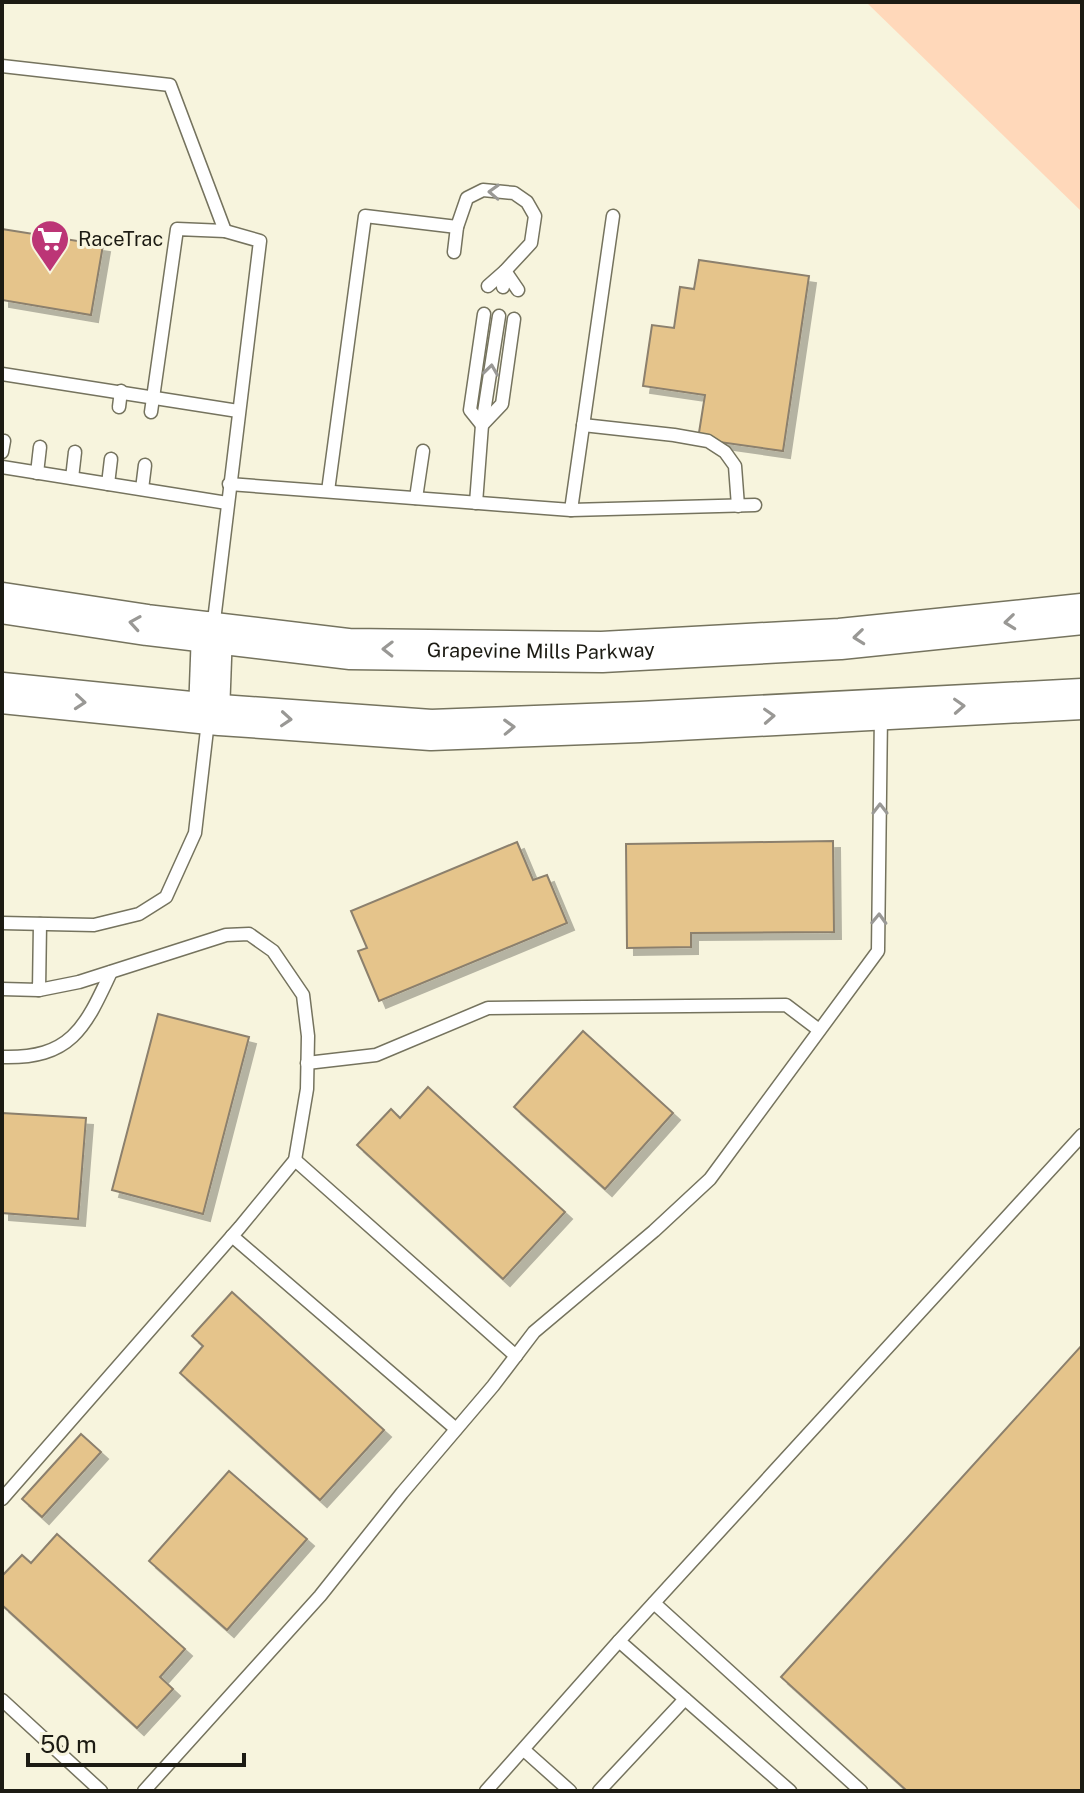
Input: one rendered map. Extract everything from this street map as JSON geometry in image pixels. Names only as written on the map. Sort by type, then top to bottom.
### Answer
[{"type":"main road","name":"Grapevine Mills Parkway","points":[[2,603],[349,649],[602,652],[840,639],[1082,614]]},
{"type":"main road","points":[[209,713],[212,632]]},
{"type":"main road","points":[[2,693],[431,730],[1082,699]]},
{"type":"lane","points":[[2,66],[170,85],[225,231]]},
{"type":"lane","points":[[454,252],[457,227],[467,198],[483,190],[514,193],[527,202],[535,216],[531,243],[488,286]]},
{"type":"lane","points":[[328,491],[365,216],[457,227]]},
{"type":"lane","points":[[571,510],[613,216]]},
{"type":"lane","points":[[151,412],[177,229],[225,231],[260,241],[212,632]]},
{"type":"lane","points":[[503,287],[505,271]]},
{"type":"lane","points":[[505,271],[518,290]]},
{"type":"lane","points":[[482,425],[470,410],[484,314]]},
{"type":"lane","points":[[476,503],[482,425],[499,316]]},
{"type":"lane","points":[[482,425],[502,404],[514,319]]},
{"type":"lane","points":[[12,390],[8,374],[50,381],[83,393],[121,391],[238,411]]},
{"type":"lane","points":[[48,395],[50,381]]},
{"type":"lane","points":[[119,407],[121,391]]},
{"type":"lane","points":[[583,425],[708,441],[725,452],[735,466],[738,506]]},
{"type":"lane","points":[[37,473],[40,447]]},
{"type":"lane","points":[[416,498],[423,451]]},
{"type":"lane","points":[[72,478],[75,452]]},
{"type":"lane","points":[[108,484],[111,459]]},
{"type":"lane","points":[[142,489],[145,465]]},
{"type":"lane","points":[[2,467],[227,503]]},
{"type":"lane","points":[[229,484],[571,510],[755,505]]},
{"type":"lane","points":[[144,1791],[320,1596],[534,1332],[654,1231],[710,1179],[878,951],[881,710]]},
{"type":"lane","points":[[2,923],[94,925],[139,914],[166,897],[195,833],[209,713]]},
{"type":"lane","points":[[39,990],[40,924]]},
{"type":"lane","points":[[2,989],[39,990],[79,982],[226,935],[249,934],[273,951],[303,995],[308,1036],[307,1089],[295,1160],[2,1499]]},
{"type":"lane","points":[[2,1057],[32,1058],[66,1042],[90,1016],[111,972]]},
{"type":"lane","points":[[307,1063],[376,1055],[488,1008],[786,1005],[819,1030]]},
{"type":"lane","points":[[486,1791],[619,1641],[1082,1135]]},
{"type":"lane","points":[[295,1160],[516,1356]]},
{"type":"lane","points":[[232,1236],[456,1429]]},
{"type":"lane","points":[[654,1603],[861,1791]]},
{"type":"lane","points":[[619,1641],[790,1791]]},
{"type":"lane","points":[[599,1791],[685,1699]]},
{"type":"lane","points":[[2,1700],[101,1791]]},
{"type":"lane","points":[[524,1750],[570,1791]]},
{"type":"shaded area","points":[[866,2],[1082,2],[1082,212]]},
{"type":"building","name":"RaceTrac","points":[[2,229],[103,245],[91,315],[2,300]]},
{"type":"building","points":[[699,260],[809,276],[783,451],[698,439],[705,395],[643,386],[652,325],[674,328],[680,287],[694,289]]},
{"type":"building","points":[[833,841],[834,932],[691,933],[691,947],[627,948],[626,844]]},
{"type":"building","points":[[517,842],[533,880],[547,875],[567,923],[379,1001],[358,951],[367,948],[351,911]]},
{"type":"building","points":[[158,1014],[249,1037],[203,1214],[112,1190]]},
{"type":"building","points":[[583,1031],[673,1113],[605,1189],[514,1107]]},
{"type":"building","points":[[428,1087],[565,1212],[503,1279],[357,1145],[391,1109],[400,1118]]},
{"type":"building","points":[[2,1113],[86,1118],[78,1219],[2,1213]]},
{"type":"building","points":[[232,1292],[384,1430],[320,1500],[180,1373],[203,1346],[192,1336]]},
{"type":"building","points":[[1082,1345],[1082,1791],[907,1791],[781,1677]]},
{"type":"building","points":[[81,1434],[101,1452],[42,1517],[22,1499]]},
{"type":"building","points":[[229,1471],[307,1539],[227,1630],[149,1561]]},
{"type":"building","points":[[57,1534],[185,1649],[160,1677],[173,1689],[137,1728],[2,1605],[2,1576],[22,1555],[31,1563]]},
{"type":"place","name":"RaceTrac","points":[[50,273]]}]
